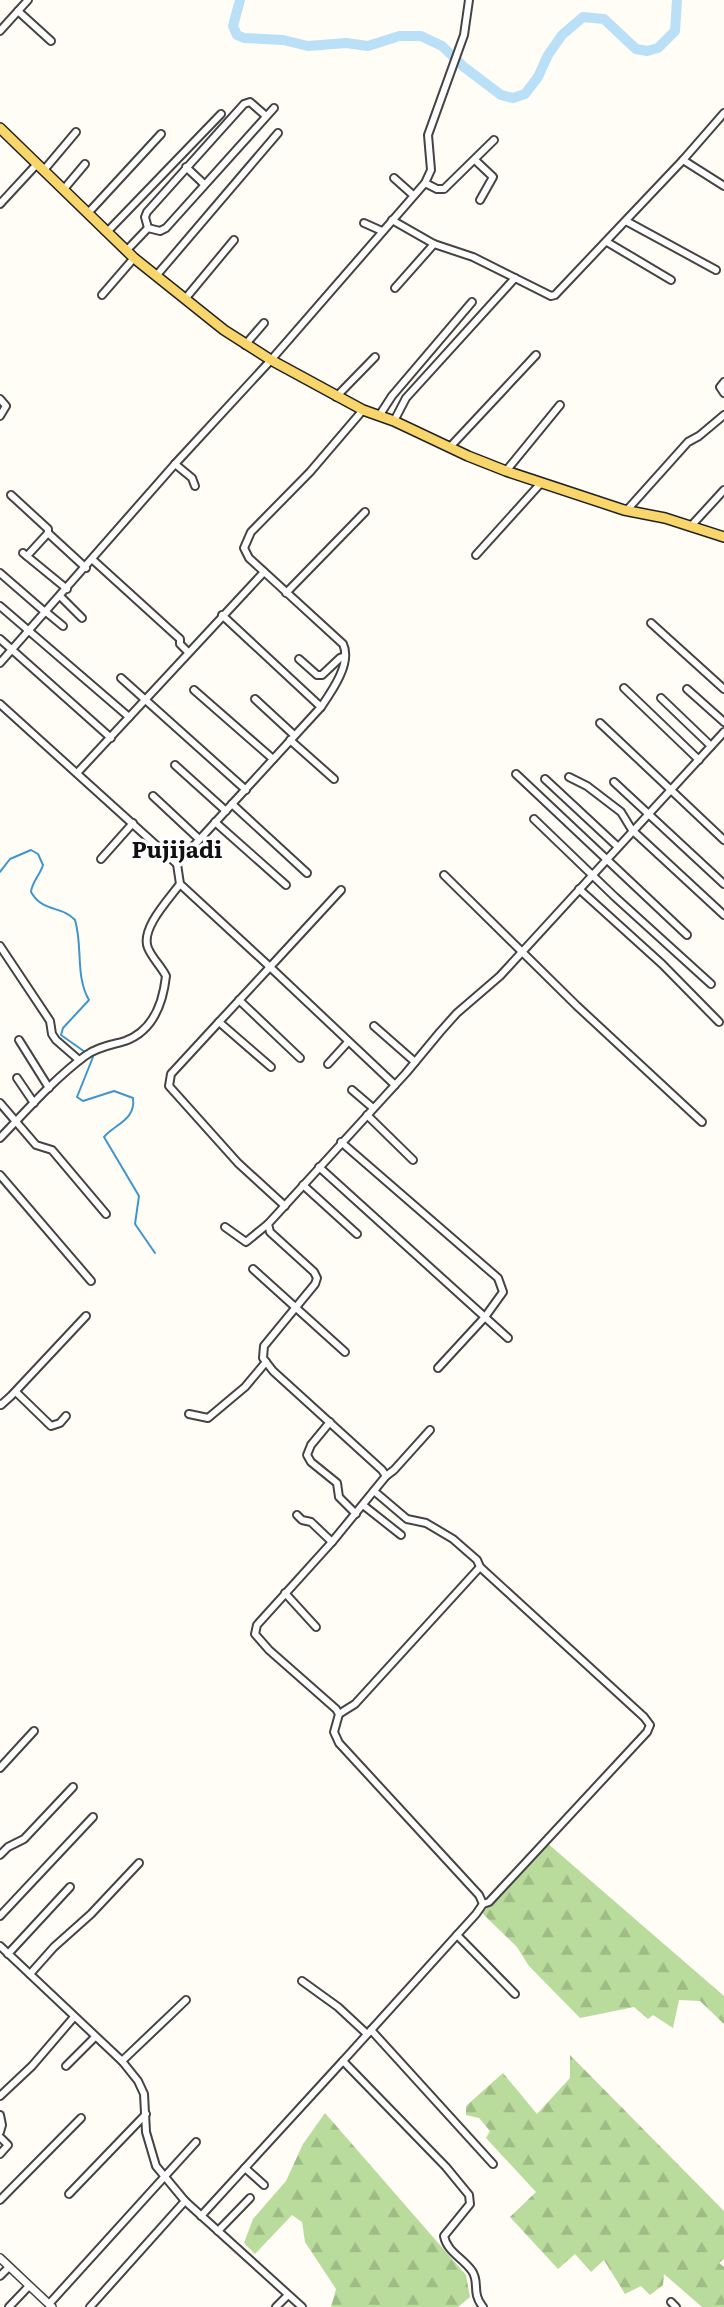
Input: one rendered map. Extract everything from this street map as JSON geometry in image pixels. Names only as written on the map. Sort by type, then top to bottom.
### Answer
[{"type":"main road","points":[[0,128],[156,276],[246,345],[336,397],[506,471],[626,510],[724,537]]},
{"type":"street","points":[[0,31],[28,0]]},
{"type":"street","points":[[1,660],[271,360],[425,183],[431,170],[428,135],[464,35],[469,0]]},
{"type":"street","points":[[18,11],[51,41]]},
{"type":"street","points":[[148,229],[145,218],[147,212],[246,102],[266,116]]},
{"type":"street","points":[[148,229],[160,231],[166,228],[274,108]]},
{"type":"street","points":[[392,220],[434,244],[473,257],[555,295],[724,113]]},
{"type":"street","points":[[108,231],[221,114]]},
{"type":"street","points":[[717,121],[724,126]]},
{"type":"street","points":[[0,204],[76,132]]},
{"type":"street","points":[[89,212],[161,134]]},
{"type":"street","points":[[156,276],[278,134]]},
{"type":"street","points":[[425,183],[437,189],[444,189],[494,139]]},
{"type":"street","points":[[475,160],[493,177],[480,200]]},
{"type":"street","points":[[683,160],[724,186]]},
{"type":"street","points":[[64,189],[85,164]]},
{"type":"street","points":[[186,167],[204,184]]},
{"type":"street","points":[[394,178],[413,195]]},
{"type":"street","points":[[626,221],[716,270]]},
{"type":"street","points":[[363,223],[382,231]]},
{"type":"street","points":[[127,250],[148,229]]},
{"type":"street","points":[[185,299],[234,240]]},
{"type":"street","points":[[607,242],[671,279]]},
{"type":"street","points":[[395,288],[434,244]]},
{"type":"street","points":[[102,295],[134,258]]},
{"type":"street","points":[[394,421],[406,398],[515,278]]},
{"type":"street","points":[[379,416],[392,396],[472,302]]},
{"type":"street","points":[[246,345],[264,323]]},
{"type":"street","points":[[450,447],[536,355]]},
{"type":"street","points":[[336,397],[375,357]]},
{"type":"street","points":[[724,382],[720,387],[724,393]]},
{"type":"street","points":[[0,399],[6,405],[0,416]]},
{"type":"street","points":[[506,471],[561,405]]},
{"type":"street","points":[[177,864],[321,706],[336,682],[345,656],[341,642],[264,572],[246,553],[245,542],[251,532],[312,469],[363,410]]},
{"type":"street","points":[[626,510],[688,442],[724,415]]},
{"type":"street","points":[[175,464],[192,478],[195,486]]},
{"type":"street","points":[[476,555],[541,483]]},
{"type":"street","points":[[691,526],[724,490]]},
{"type":"street","points":[[11,495],[86,568]]},
{"type":"street","points":[[286,593],[365,512]]},
{"type":"street","points":[[48,533],[25,554],[66,589]]},
{"type":"street","points":[[93,560],[180,639],[180,644],[188,652]]},
{"type":"street","points":[[78,772],[264,572]]},
{"type":"street","points":[[0,573],[63,626]]},
{"type":"street","points":[[60,596],[82,618]]},
{"type":"street","points":[[0,606],[129,717]]},
{"type":"street","points":[[222,615],[321,706]]},
{"type":"street","points":[[651,622],[724,689]]},
{"type":"street","points":[[0,639],[111,738]]},
{"type":"street","points":[[299,659],[317,675],[322,675],[345,656]]},
{"type":"street","points":[[121,678],[246,790]]},
{"type":"street","points":[[624,688],[699,760]]},
{"type":"street","points":[[687,689],[724,722]]},
{"type":"street","points":[[194,690],[274,759]]},
{"type":"street","points":[[661,698],[711,746]]},
{"type":"street","points":[[255,699],[334,779]]},
{"type":"street","points":[[0,704],[177,864],[180,884],[395,1085]]},
{"type":"street","points":[[600,723],[724,840]]},
{"type":"street","points":[[225,1227],[246,1242],[268,1224],[457,1013],[491,985],[724,732]]},
{"type":"street","points":[[175,765],[226,811]]},
{"type":"street","points":[[516,774],[687,935]]},
{"type":"street","points":[[569,777],[587,786],[624,815],[632,830],[724,915]]},
{"type":"street","points":[[545,779],[617,846]]},
{"type":"street","points":[[614,782],[724,884]]},
{"type":"street","points":[[153,796],[199,839]]},
{"type":"street","points":[[232,804],[307,873]]},
{"type":"street","points":[[534,819],[711,984]]},
{"type":"street","points":[[215,822],[286,885]]},
{"type":"street","points":[[101,859],[133,823]]},
{"type":"street","points":[[444,875],[521,952],[702,1122]]},
{"type":"street","points":[[0,1138],[79,1060],[93,1051],[133,1038],[155,1015],[163,995],[166,976],[148,949],[146,937],[180,884]]},
{"type":"street","points":[[285,1206],[238,1163],[169,1086],[171,1074],[341,890]]},
{"type":"street","points":[[579,890],[662,964],[719,1022]]},
{"type":"street","points":[[0,946],[50,1021],[56,1040],[79,1060]]},
{"type":"street","points":[[239,1000],[300,1058]]},
{"type":"street","points":[[219,1022],[271,1067]]},
{"type":"street","points":[[374,1026],[415,1062]]},
{"type":"street","points":[[19,1040],[49,1088]]},
{"type":"street","points":[[328,1064],[348,1042]]},
{"type":"street","points":[[17,1078],[34,1103]]},
{"type":"street","points":[[352,1090],[373,1108]]},
{"type":"street","points":[[0,1103],[36,1145],[52,1150],[106,1214]]},
{"type":"street","points":[[367,1115],[413,1160]]},
{"type":"street","points":[[341,1142],[498,1278],[503,1292],[485,1317],[438,1368]]},
{"type":"street","points":[[319,1167],[508,1338]]},
{"type":"street","points":[[0,1175],[91,1282]]},
{"type":"street","points":[[303,1185],[356,1234]]},
{"type":"street","points":[[268,1224],[270,1232],[316,1275],[315,1284],[264,1346],[262,1354],[266,1362],[386,1476]]},
{"type":"street","points":[[253,1269],[345,1352]]},
{"type":"street","points":[[0,1405],[16,1392],[86,1316]]},
{"type":"street","points":[[189,1415],[208,1418],[245,1387],[266,1362]]},
{"type":"street","points":[[16,1392],[51,1426],[60,1423],[66,1416]]},
{"type":"street","points":[[330,1422],[311,1445],[307,1455],[337,1483],[339,1497],[356,1514]]},
{"type":"street","points":[[339,1714],[269,1650],[255,1634],[257,1625],[332,1542],[386,1476],[430,1430]]},
{"type":"street","points":[[201,2216],[483,1904],[489,1902],[638,1742],[650,1725],[453,1539],[426,1523],[407,1519],[374,1491]]},
{"type":"street","points":[[363,1505],[401,1535]]},
{"type":"street","points":[[297,1516],[311,1522],[332,1542]]},
{"type":"street","points":[[480,1567],[361,1698],[339,1714],[334,1732],[339,1742],[479,1895],[483,1904]]},
{"type":"street","points":[[285,1592],[316,1627]]},
{"type":"street","points":[[0,1768],[34,1731]]},
{"type":"street","points":[[0,1855],[8,1847],[24,1839],[73,1787]]},
{"type":"street","points":[[0,1916],[93,1817]]},
{"type":"street","points":[[30,1975],[54,1947],[91,1914],[139,1863]]},
{"type":"street","points":[[8,1954],[70,1886]]},
{"type":"street","points":[[457,1935],[515,1994]]},
{"type":"street","points":[[0,1946],[122,2061],[141,2087],[150,2151],[164,2178],[201,2216],[302,2307]]},
{"type":"street","points":[[302,1981],[369,2032],[493,2164]]},
{"type":"street","points":[[122,2061],[186,2000]]},
{"type":"street","points":[[0,2096],[32,2066],[74,2017]]},
{"type":"street","points":[[66,2066],[95,2036]]},
{"type":"street","points":[[343,2060],[446,2167],[469,2195],[470,2204],[444,2236],[448,2247],[472,2271],[476,2297],[483,2307]]},
{"type":"street","points":[[69,2194],[146,2114]]},
{"type":"street","points":[[0,2115],[0,2132]]},
{"type":"street","points":[[0,2200],[81,2118]]},
{"type":"street","points":[[0,2137],[8,2145],[0,2154]]},
{"type":"street","points":[[0,2258],[50,2306],[196,2142]]},
{"type":"street","points":[[245,2168],[264,2186]]},
{"type":"street","points":[[218,2231],[250,2198]]},
{"type":"street","points":[[89,2307],[185,2201]]},
{"type":"street","points":[[0,2276],[9,2267]]},
{"type":"street","points":[[9,2307],[29,2286]]},
{"type":"street","points":[[276,2307],[287,2296]]},
{"type":"green space","points":[[546,1842],[724,1996],[724,2024],[700,2001],[679,2000],[673,2028],[653,2015],[648,2019],[634,2007],[580,2018],[529,1966],[517,1947],[482,1913]]},
{"type":"green space","points":[[570,2055],[724,2211],[724,2259],[719,2263],[724,2267],[724,2307],[702,2307],[664,2274],[663,2285],[650,2295],[641,2286],[625,2294],[604,2260],[591,2272],[575,2254],[558,2269],[510,2217],[536,2192],[486,2138],[490,2131],[479,2118],[466,2115],[466,2106],[503,2073],[537,2114],[570,2078]]},
{"type":"green space","points":[[325,2113],[466,2275],[470,2297],[458,2307],[331,2307],[336,2289],[305,2242],[302,2222],[292,2215],[255,2254],[244,2243],[253,2219],[286,2181],[303,2144]]},
{"type":"waterway","points":[[240,0],[233,26],[237,35],[244,38],[283,40],[308,46],[346,43],[368,46],[399,36],[421,36],[442,46],[501,95],[513,98],[525,94],[562,35],[583,17],[604,19],[636,49],[647,51],[658,48],[675,31],[677,0]]},
{"type":"waterway","points":[[0,872],[10,859],[31,850],[38,854],[43,865],[31,892],[41,903],[64,912],[75,920],[82,981],[89,1000],[63,1028],[61,1035],[85,1052]]},
{"type":"waterway","points":[[90,1055],[93,1057],[77,1097],[83,1101],[114,1091],[133,1098],[128,1117],[104,1137],[139,1196],[135,1224],[155,1253]]},
{"type":"district","name":"Pujijadi","points":[[177,850]]}]
